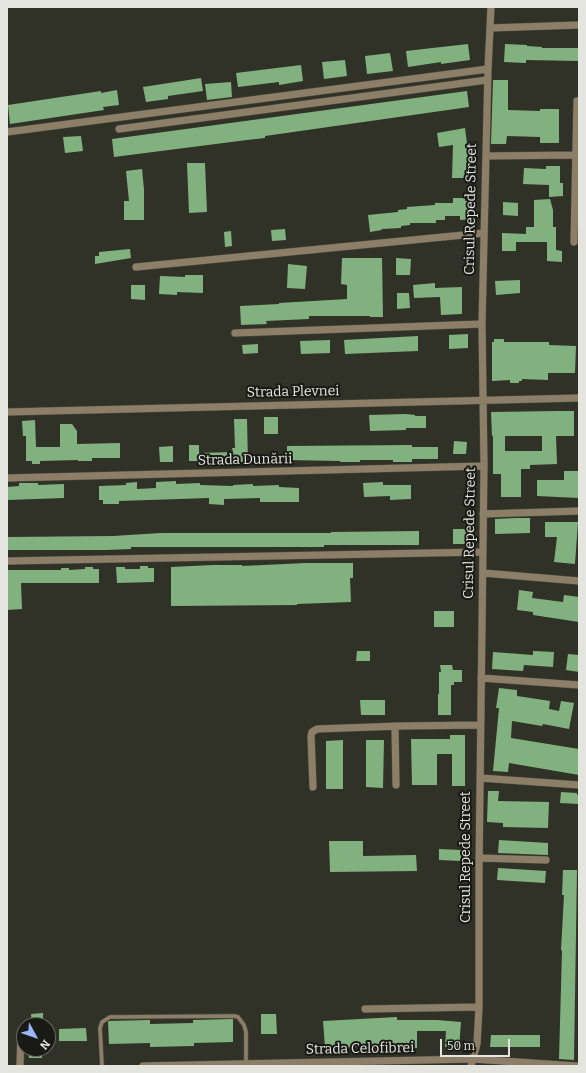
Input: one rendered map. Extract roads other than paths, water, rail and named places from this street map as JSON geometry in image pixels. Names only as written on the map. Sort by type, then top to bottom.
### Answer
[{"type":"street","name":"Crisul Repede Street","points":[[472,1063],[478,1033],[479,1007],[480,725],[484,466],[482,324],[487,80],[491,7]]},
{"type":"street","points":[[490,28],[579,25]]},
{"type":"street","points":[[7,132],[488,69]]},
{"type":"street","points":[[119,129],[487,80]]},
{"type":"street","points":[[574,242],[577,101]]},
{"type":"street","points":[[486,156],[576,155]]},
{"type":"street","points":[[136,267],[484,233]]},
{"type":"street","points":[[235,333],[482,324]]},
{"type":"street","name":"Strada Plevnei","points":[[7,412],[579,398]]},
{"type":"street","name":"Strada Dunării","points":[[7,478],[484,466]]},
{"type":"street","points":[[483,514],[579,511]]},
{"type":"street","points":[[7,561],[483,552]]},
{"type":"street","points":[[483,573],[579,581]]},
{"type":"street","points":[[481,678],[579,685]]},
{"type":"street","points":[[313,787],[311,736],[312,732],[316,730],[395,726],[480,725]]},
{"type":"street","points":[[395,726],[396,785]]},
{"type":"street","points":[[480,778],[579,785]]},
{"type":"street","points":[[479,858],[546,860]]},
{"type":"street","points":[[365,1009],[479,1007]]},
{"type":"street","name":"Strada Celofibrei","points":[[143,1066],[472,1063],[576,1066]]},
{"type":"lane","points":[[102,1066],[100,1028],[102,1022],[110,1017],[238,1017],[244,1025],[246,1032],[246,1064]]}]
